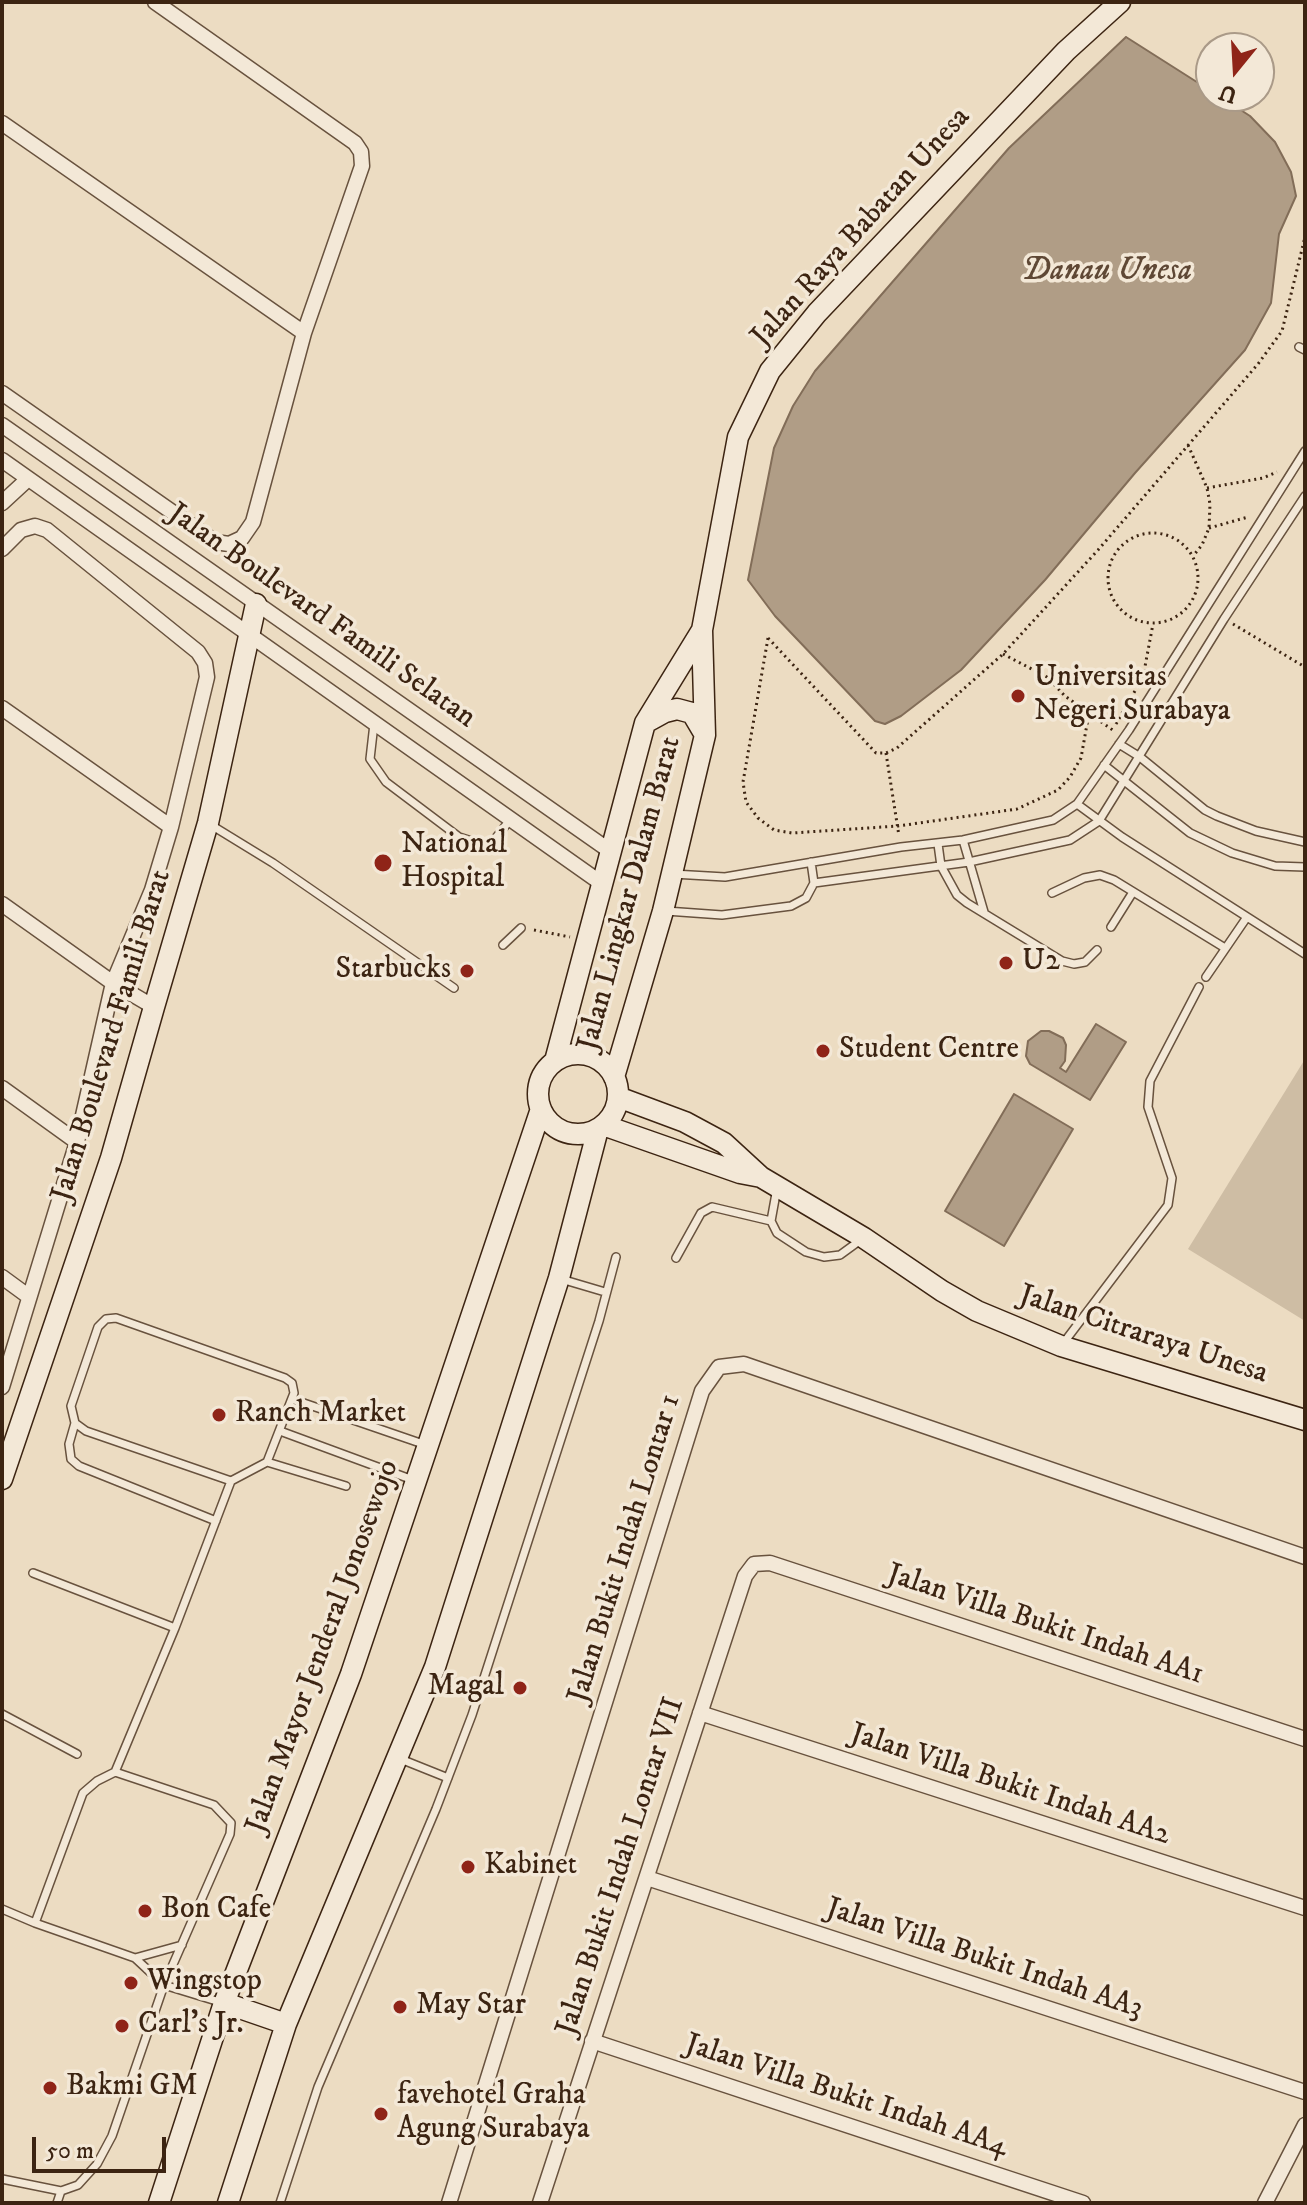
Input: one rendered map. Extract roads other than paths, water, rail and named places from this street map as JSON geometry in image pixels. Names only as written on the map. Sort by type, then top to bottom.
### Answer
[{"type":"main road","name":"Jalan Raya Babatan Unesa","points":[[702,630],[738,437],[770,371],[817,313],[1066,51],[1120,2]]},
{"type":"main road","name":"Jalan Boulevard Famili Barat","points":[[2,1479],[111,1158],[208,823],[256,604]]},
{"type":"main road","points":[[616,1068],[618,1097],[611,1117],[601,1127],[576,1134],[565,1132],[555,1127],[541,1109],[538,1099],[542,1078],[555,1061],[645,723],[702,630]]},
{"type":"main road","name":"Jalan Lingkar Dalam Barat","points":[[616,1068],[663,911],[705,735],[702,630]]},
{"type":"main road","points":[[645,723],[677,709],[692,713],[705,735]]},
{"type":"main road","points":[[561,1040],[616,1068]]},
{"type":"main road","points":[[555,1061],[581,1055],[616,1068]]},
{"type":"main road","name":"Jalan Citraraya Unesa","points":[[618,1097],[685,1122],[724,1143],[769,1182],[864,1238],[977,1311],[1061,1346],[1305,1420]]},
{"type":"main road","name":"Jalan Mayor Jenderal Jonosewojo","points":[[159,2203],[225,2003],[351,1674],[541,1109]]},
{"type":"main road","points":[[228,2203],[286,2024],[435,1667],[559,1278],[601,1127]]},
{"type":"main road","name":"Jalan Citraraya Unesa","points":[[601,1127],[769,1182]]},
{"type":"main road","points":[[225,2003],[286,2024]]},
{"type":"street","points":[[2,393],[215,542],[229,544],[242,538],[253,522],[304,333],[362,166],[361,152],[355,143],[155,2]]},
{"type":"street","points":[[2,123],[304,333]]},
{"type":"street","name":"Jalan Boulevard Famili Selatan","points":[[2,425],[610,851]]},
{"type":"street","name":"Jalan Boulevard Famili Selatan","points":[[2,460],[601,883]]},
{"type":"street","points":[[2,503],[28,479]]},
{"type":"street","points":[[2,549],[21,530],[35,526],[47,530],[198,652],[205,663],[207,677],[171,827],[152,890],[113,983],[77,1142],[2,1387]]},
{"type":"street","points":[[2,708],[171,827]]},
{"type":"street","points":[[2,904],[113,983],[154,1007]]},
{"type":"street","points":[[2,1088],[77,1142]]},
{"type":"street","points":[[2,1277],[28,1296]]},
{"type":"street","name":"Jalan Bukit Indah Lontar 1","points":[[449,2203],[702,1391],[719,1367],[744,1364],[1305,1557]]},
{"type":"street","name":"Jalan Bukit Indah Lontar VII","points":[[541,2203],[745,1576],[754,1564],[770,1563]]},
{"type":"street","name":"Jalan Villa Bukit Indah AA1","points":[[770,1563],[1305,1739]]},
{"type":"street","name":"Jalan Villa Bukit Indah AA2","points":[[700,1713],[1305,1908]]},
{"type":"street","name":"Jalan Villa Bukit Indah AA3","points":[[647,1878],[1305,2092]]},
{"type":"street","name":"Jalan Villa Bukit Indah AA4","points":[[592,2041],[1083,2203]]},
{"type":"street","points":[[1265,2203],[1305,2125]]},
{"type":"lane","points":[[671,874],[725,877],[901,847],[963,840],[1053,820],[1077,804],[1121,741],[1305,451]]},
{"type":"lane","points":[[1297,464],[1305,469]]},
{"type":"lane","points":[[814,883],[969,862],[1070,840],[1099,821],[1224,619],[1305,496]]},
{"type":"lane","points":[[374,724],[370,759],[386,782],[459,837],[484,845],[494,840],[510,820]]},
{"type":"lane","points":[[1121,741],[1205,810],[1256,831],[1305,842]]},
{"type":"lane","points":[[1104,765],[1190,833],[1232,853],[1261,862],[1305,867]]},
{"type":"lane","points":[[1077,804],[1305,954]]},
{"type":"lane","points":[[208,823],[273,863],[454,988]]},
{"type":"lane","points":[[963,840],[984,912]]},
{"type":"lane","points":[[938,844],[941,866],[957,895],[1062,961],[1074,964],[1085,962],[1097,950]]},
{"type":"lane","points":[[663,911],[722,915],[791,906],[806,898],[814,883],[811,862]]},
{"type":"lane","points":[[1052,893],[1084,878],[1100,875],[1114,880],[1225,948]]},
{"type":"lane","points":[[1111,927],[1133,892]]},
{"type":"lane","points":[[1206,977],[1247,917]]},
{"type":"lane","points":[[503,945],[521,928]]},
{"type":"lane","points":[[1061,1346],[1168,1205],[1172,1178],[1148,1107],[1150,1081],[1199,987]]},
{"type":"lane","points":[[769,1182],[771,1221],[777,1233],[806,1252],[824,1257],[840,1255],[864,1238]]},
{"type":"lane","points":[[676,1258],[701,1213],[712,1207],[771,1221]]},
{"type":"lane","points":[[280,2203],[318,2087],[472,1715],[599,1321],[616,1257]]},
{"type":"lane","points":[[559,1278],[605,1292]]},
{"type":"lane","points":[[35,1923],[83,1793],[115,1772],[175,1628],[216,1521],[231,1481],[267,1462],[292,1399],[292,1383],[285,1378],[116,1318],[106,1319],[98,1327],[71,1406],[75,1423],[69,1444],[71,1459],[79,1466],[216,1521]]},
{"type":"lane","points":[[292,1399],[427,1446]]},
{"type":"lane","points":[[75,1423],[86,1431],[231,1481]]},
{"type":"lane","points":[[280,1431],[415,1480]]},
{"type":"lane","points":[[267,1462],[346,1486]]},
{"type":"lane","points":[[33,1573],[175,1628]]},
{"type":"lane","points":[[2,1714],[77,1754]]},
{"type":"lane","points":[[397,1758],[448,1778]]},
{"type":"lane","points":[[2,2179],[61,2191],[78,2185],[97,2164],[112,2136],[164,1985],[230,1834],[231,1823],[214,1805],[115,1772]]},
{"type":"lane","points":[[2,1909],[135,1958],[164,1985],[225,2003]]},
{"type":"lane","points":[[135,1958],[182,1945]]},
{"type":"lane","points":[[57,2203],[61,2191]]},
{"type":"water","name":"Danau Unesa","points":[[1126,37],[1195,81],[1195,112],[1244,112],[1250,116],[1275,142],[1291,172],[1296,196],[1279,234],[1271,303],[1245,350],[1045,580],[961,670],[901,716],[885,724],[875,721],[775,616],[748,580],[774,448],[793,406],[815,371],[1009,148]]},
{"type":"water","points":[[1096,1024],[1126,1042],[1090,1100],[1030,1064],[1026,1056],[1028,1041],[1041,1031],[1049,1031],[1063,1038],[1066,1045],[1065,1061],[1060,1068],[1066,1072]]},
{"type":"water","points":[[1014,1094],[1073,1129],[1004,1246],[945,1211]]},
{"type":"place","name":"Universitas Negeri Surabaya","points":[[1018,696]]},
{"type":"place","name":"National Hospital","points":[[383,863]]},
{"type":"place","name":"U2","points":[[1006,963]]},
{"type":"place","name":"Starbucks","points":[[467,971]]},
{"type":"place","name":"Student Centre","points":[[823,1051]]},
{"type":"place","name":"Ranch Market","points":[[219,1415]]},
{"type":"place","name":"Magal","points":[[520,1688]]},
{"type":"place","name":"Kabinet","points":[[468,1867]]},
{"type":"place","name":"Bon Cafe","points":[[145,1911]]},
{"type":"place","name":"Wingstop","points":[[131,1983]]},
{"type":"place","name":"May Star","points":[[400,2007]]},
{"type":"place","name":"Carl's Jr.","points":[[122,2026]]},
{"type":"place","name":"Bakmi GM","points":[[50,2088]]},
{"type":"place","name":"favehotel Graha Agung Surabaya","points":[[381,2114]]}]
